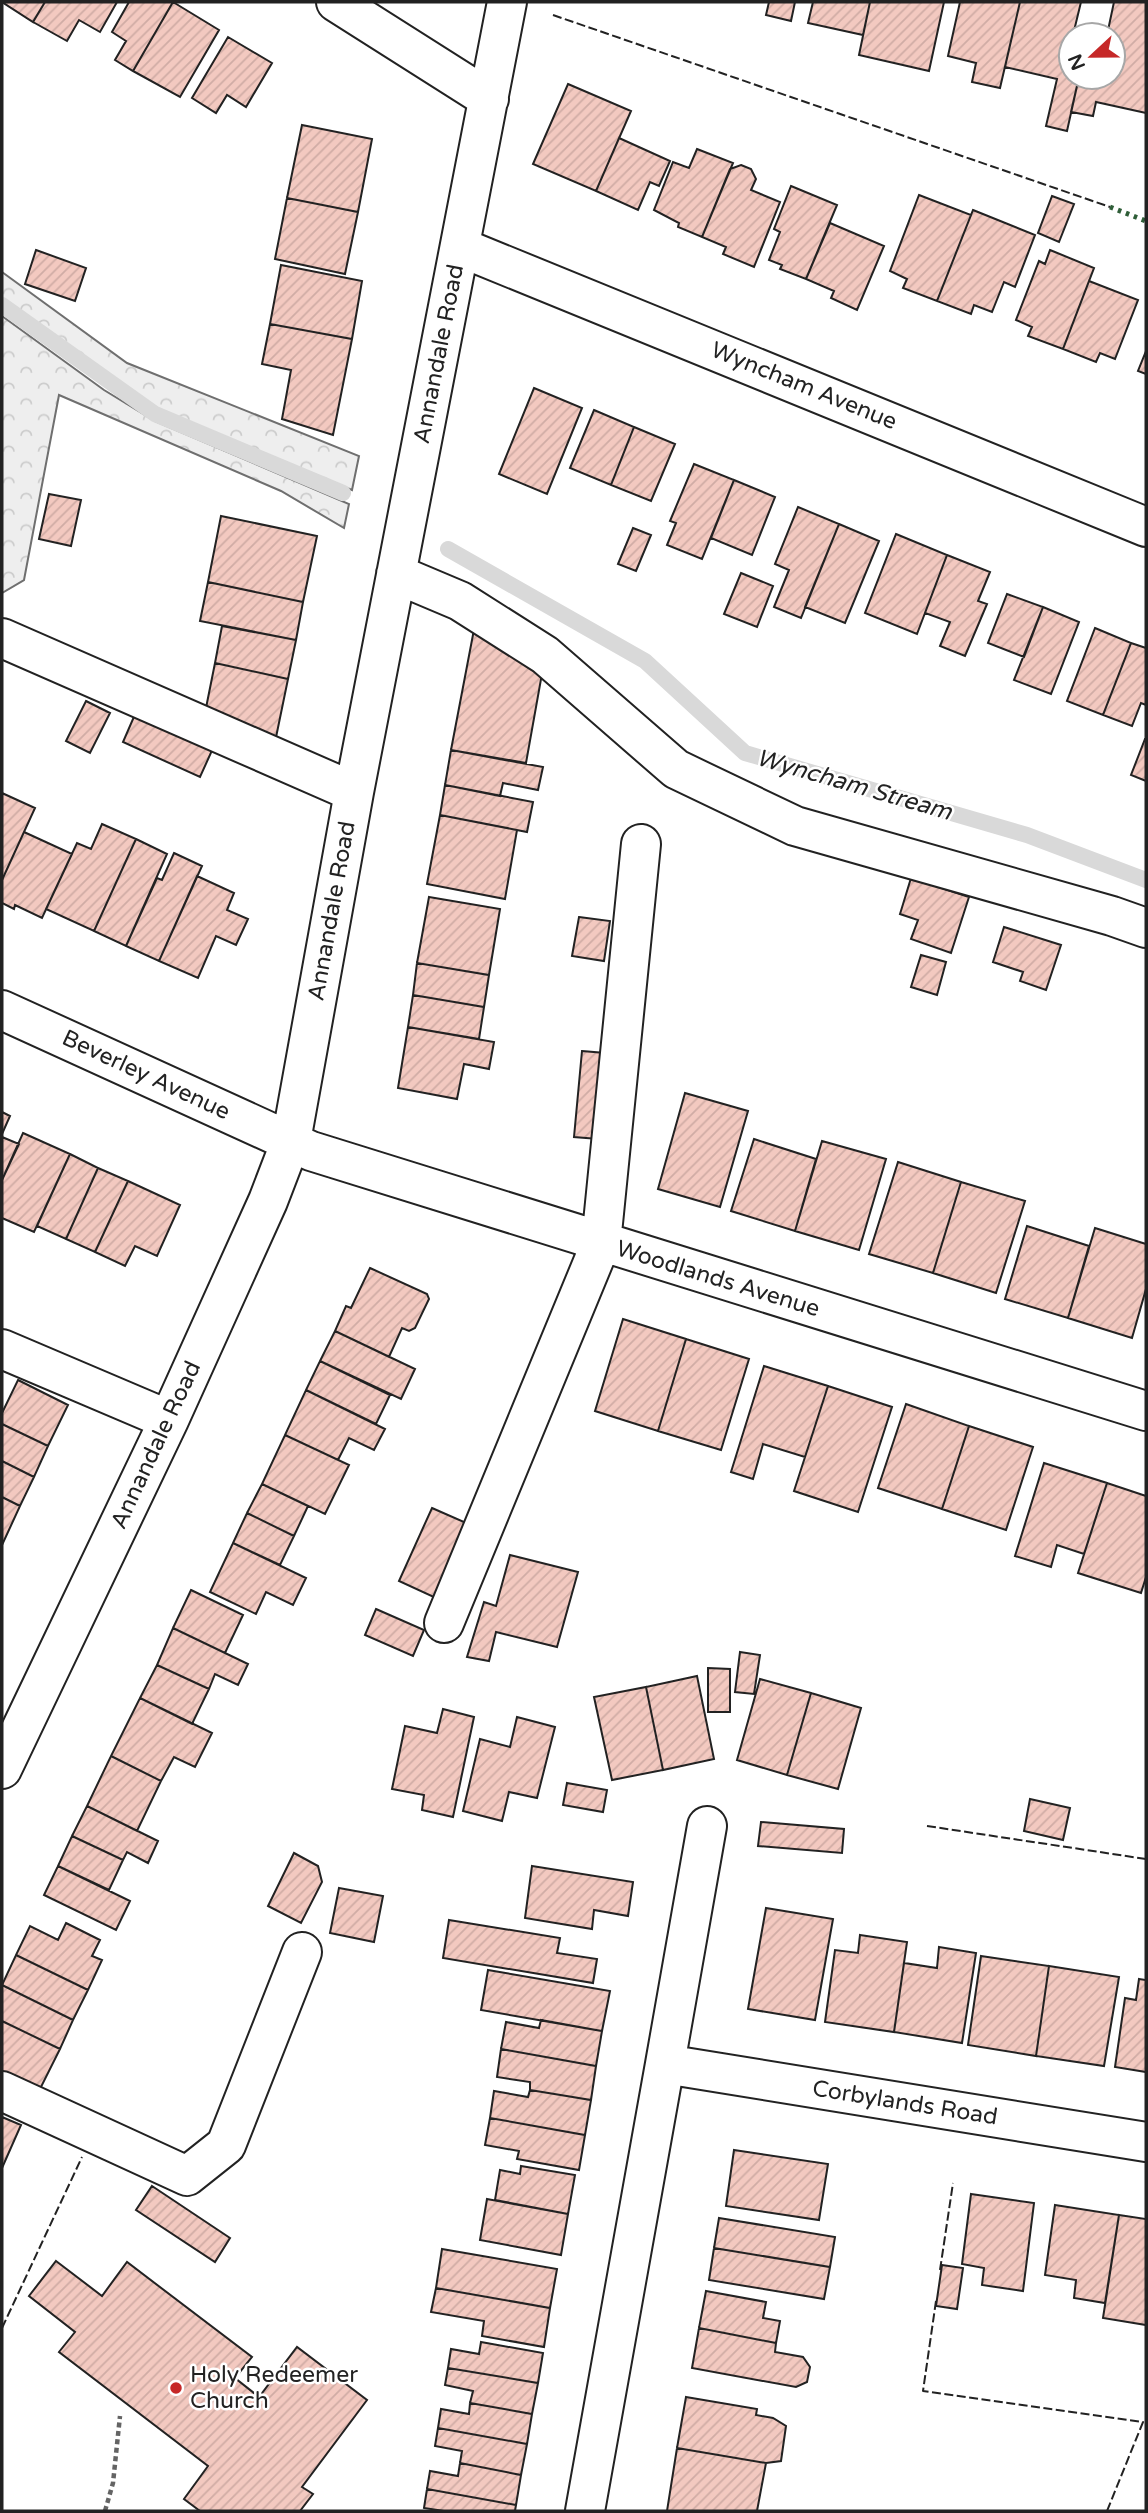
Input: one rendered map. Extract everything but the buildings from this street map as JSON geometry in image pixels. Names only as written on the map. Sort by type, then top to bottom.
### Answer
[{"type":"street","points":[[336,2],[489,99]]},
{"type":"street","name":"Annandale Road","points":[[2,1769],[169,1420],[268,1201],[291,1141],[354,792],[508,2]]},
{"type":"street","name":"Wyncham Avenue","points":[[460,247],[1146,527]]},
{"type":"street","points":[[398,567],[460,601],[545,655],[676,769],[795,826],[1099,912],[1146,928]]},
{"type":"street","points":[[2,638],[354,792]]},
{"type":"street","points":[[444,1623],[601,1242],[641,844]]},
{"type":"street","name":"Beverley Avenue","points":[[2,1010],[291,1141]]},
{"type":"street","name":"Woodlands Avenue","points":[[291,1141],[311,1151],[1146,1411]]},
{"type":"street","points":[[2,1349],[169,1420]]},
{"type":"street","points":[[585,2511],[708,1826]]},
{"type":"street","points":[[2,2091],[187,2176],[226,2145],[302,1952]]},
{"type":"street","name":"Corbylands Road","points":[[665,2064],[1146,2142]]},
{"type":"path","points":[[105,2511],[113,2483],[120,2416]]},
{"type":"green space","points":[[2,272],[127,363],[359,456],[352,490],[160,410],[118,387],[2,304]]},
{"type":"green space","points":[[2,316],[104,390],[155,421],[349,504],[344,528],[281,491],[59,395],[24,580],[2,593]]},
{"type":"waterway","name":"Wyncham Stream","points":[[2,305],[155,414],[343,493]]},
{"type":"waterway","name":"Wyncham Stream","points":[[448,549],[645,661],[745,753],[1027,835],[1146,880]]},
{"type":"hedge","points":[[1110,207],[1146,221]]},
{"type":"fence","points":[[553,15],[1110,207]]},
{"type":"fence","points":[[927,1826],[1146,1859]]},
{"type":"fence","points":[[2,2328],[82,2157]]},
{"type":"fence","points":[[940,2270],[953,2183]]},
{"type":"fence","points":[[936,2301],[923,2391],[1143,2422],[1107,2511]]},
{"type":"place","name":"Holy Redeemer Church","points":[[176,2388]]}]
